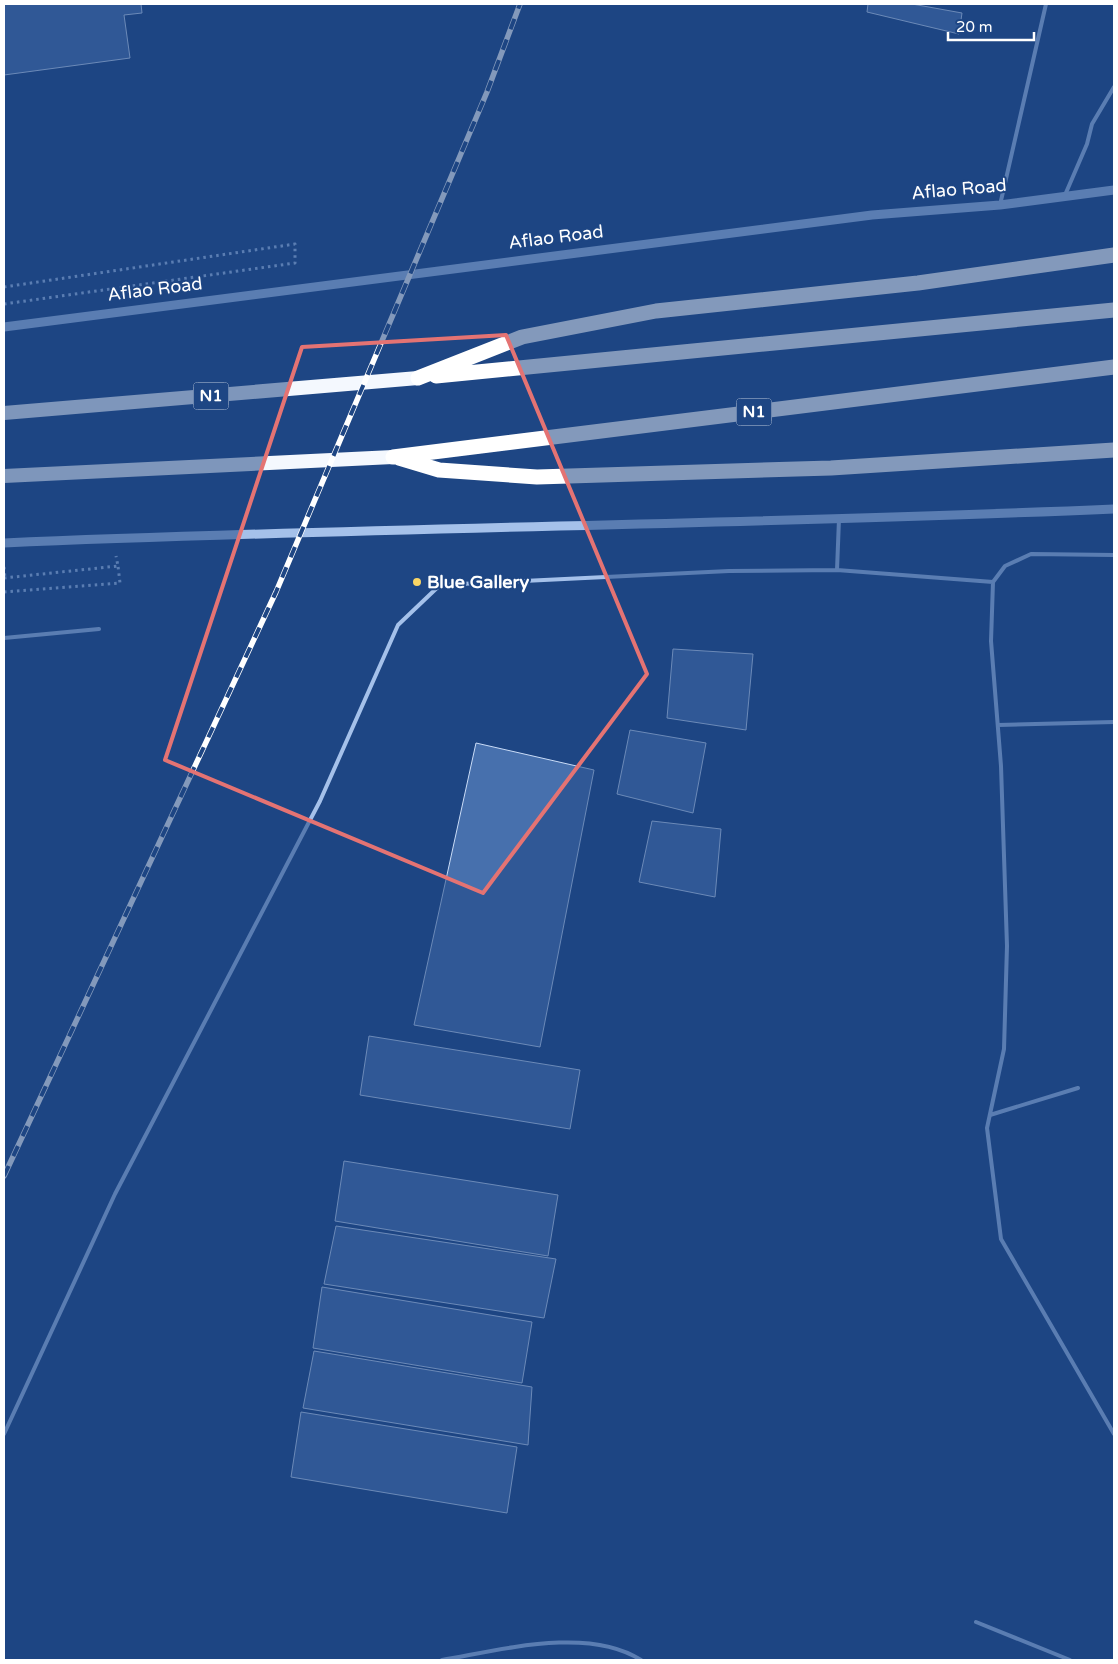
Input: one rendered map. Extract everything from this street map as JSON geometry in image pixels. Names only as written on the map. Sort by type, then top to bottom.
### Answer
[{"type":"highway","points":[[418,378],[522,338],[656,311],[918,283],[1114,255]]},
{"type":"highway","name":"N1","points":[[4,413],[418,378],[1114,310]]},
{"type":"highway","name":"N1","points":[[4,476],[393,457],[1114,367]]},
{"type":"highway","points":[[393,457],[439,470],[537,477],[831,468],[1114,450]]},
{"type":"street","name":"Aflao Road","points":[[4,327],[872,215],[1000,205],[1114,190]]},
{"type":"street","points":[[4,543],[113,538],[1114,509]]},
{"type":"lane","points":[[1000,205],[1046,4]]},
{"type":"lane","points":[[1064,196],[1087,144],[1092,124],[1114,87]]},
{"type":"lane","points":[[836,570],[839,518]]},
{"type":"lane","points":[[1114,555],[1031,554],[1005,566],[993,582],[991,641],[1001,766],[1007,946],[1004,1049],[987,1128],[1001,1240],[1114,1434]]},
{"type":"lane","points":[[4,1434],[115,1194],[320,801],[398,625],[440,585],[729,571],[836,570],[993,582]]},
{"type":"lane","points":[[4,638],[99,629]]},
{"type":"lane","points":[[998,725],[1114,722]]},
{"type":"lane","points":[[990,1115],[1078,1088]]},
{"type":"lane","points":[[976,1622],[1070,1660]]},
{"type":"lane","points":[[442,1660],[540,1643],[595,1643],[641,1660]]},
{"type":"path","points":[[4,288],[295,244],[295,263],[4,304]]},
{"type":"path","points":[[4,592],[120,583],[113,538]]},
{"type":"path","points":[[4,567],[4,578],[118,566]]},
{"type":"highlighted area","points":[[506,335],[647,674],[483,893],[165,760],[302,347]]},
{"type":"building","points":[[4,4],[141,4],[142,13],[124,15],[130,58],[4,75]]},
{"type":"building","points":[[868,4],[912,4],[962,13],[959,34],[867,12]]},
{"type":"building","points":[[673,649],[753,654],[746,730],[667,718]]},
{"type":"building","points":[[630,730],[706,743],[693,813],[617,794]]},
{"type":"building","points":[[476,743],[594,770],[540,1047],[414,1025]]},
{"type":"building","points":[[652,821],[721,829],[715,897],[639,882]]},
{"type":"building","points":[[369,1036],[580,1070],[570,1129],[360,1095]]},
{"type":"building","points":[[344,1161],[558,1195],[548,1256],[335,1221]]},
{"type":"building","points":[[336,1226],[556,1259],[544,1318],[324,1284]]},
{"type":"building","points":[[322,1287],[532,1322],[522,1383],[313,1348]]},
{"type":"building","points":[[314,1351],[532,1387],[528,1445],[303,1408]]},
{"type":"building","points":[[301,1412],[517,1447],[507,1513],[291,1477]]},
{"type":"railway","points":[[4,1176],[276,592],[487,92],[520,4]]},
{"type":"place","name":"Blue Gallery","points":[[417,582]]}]
